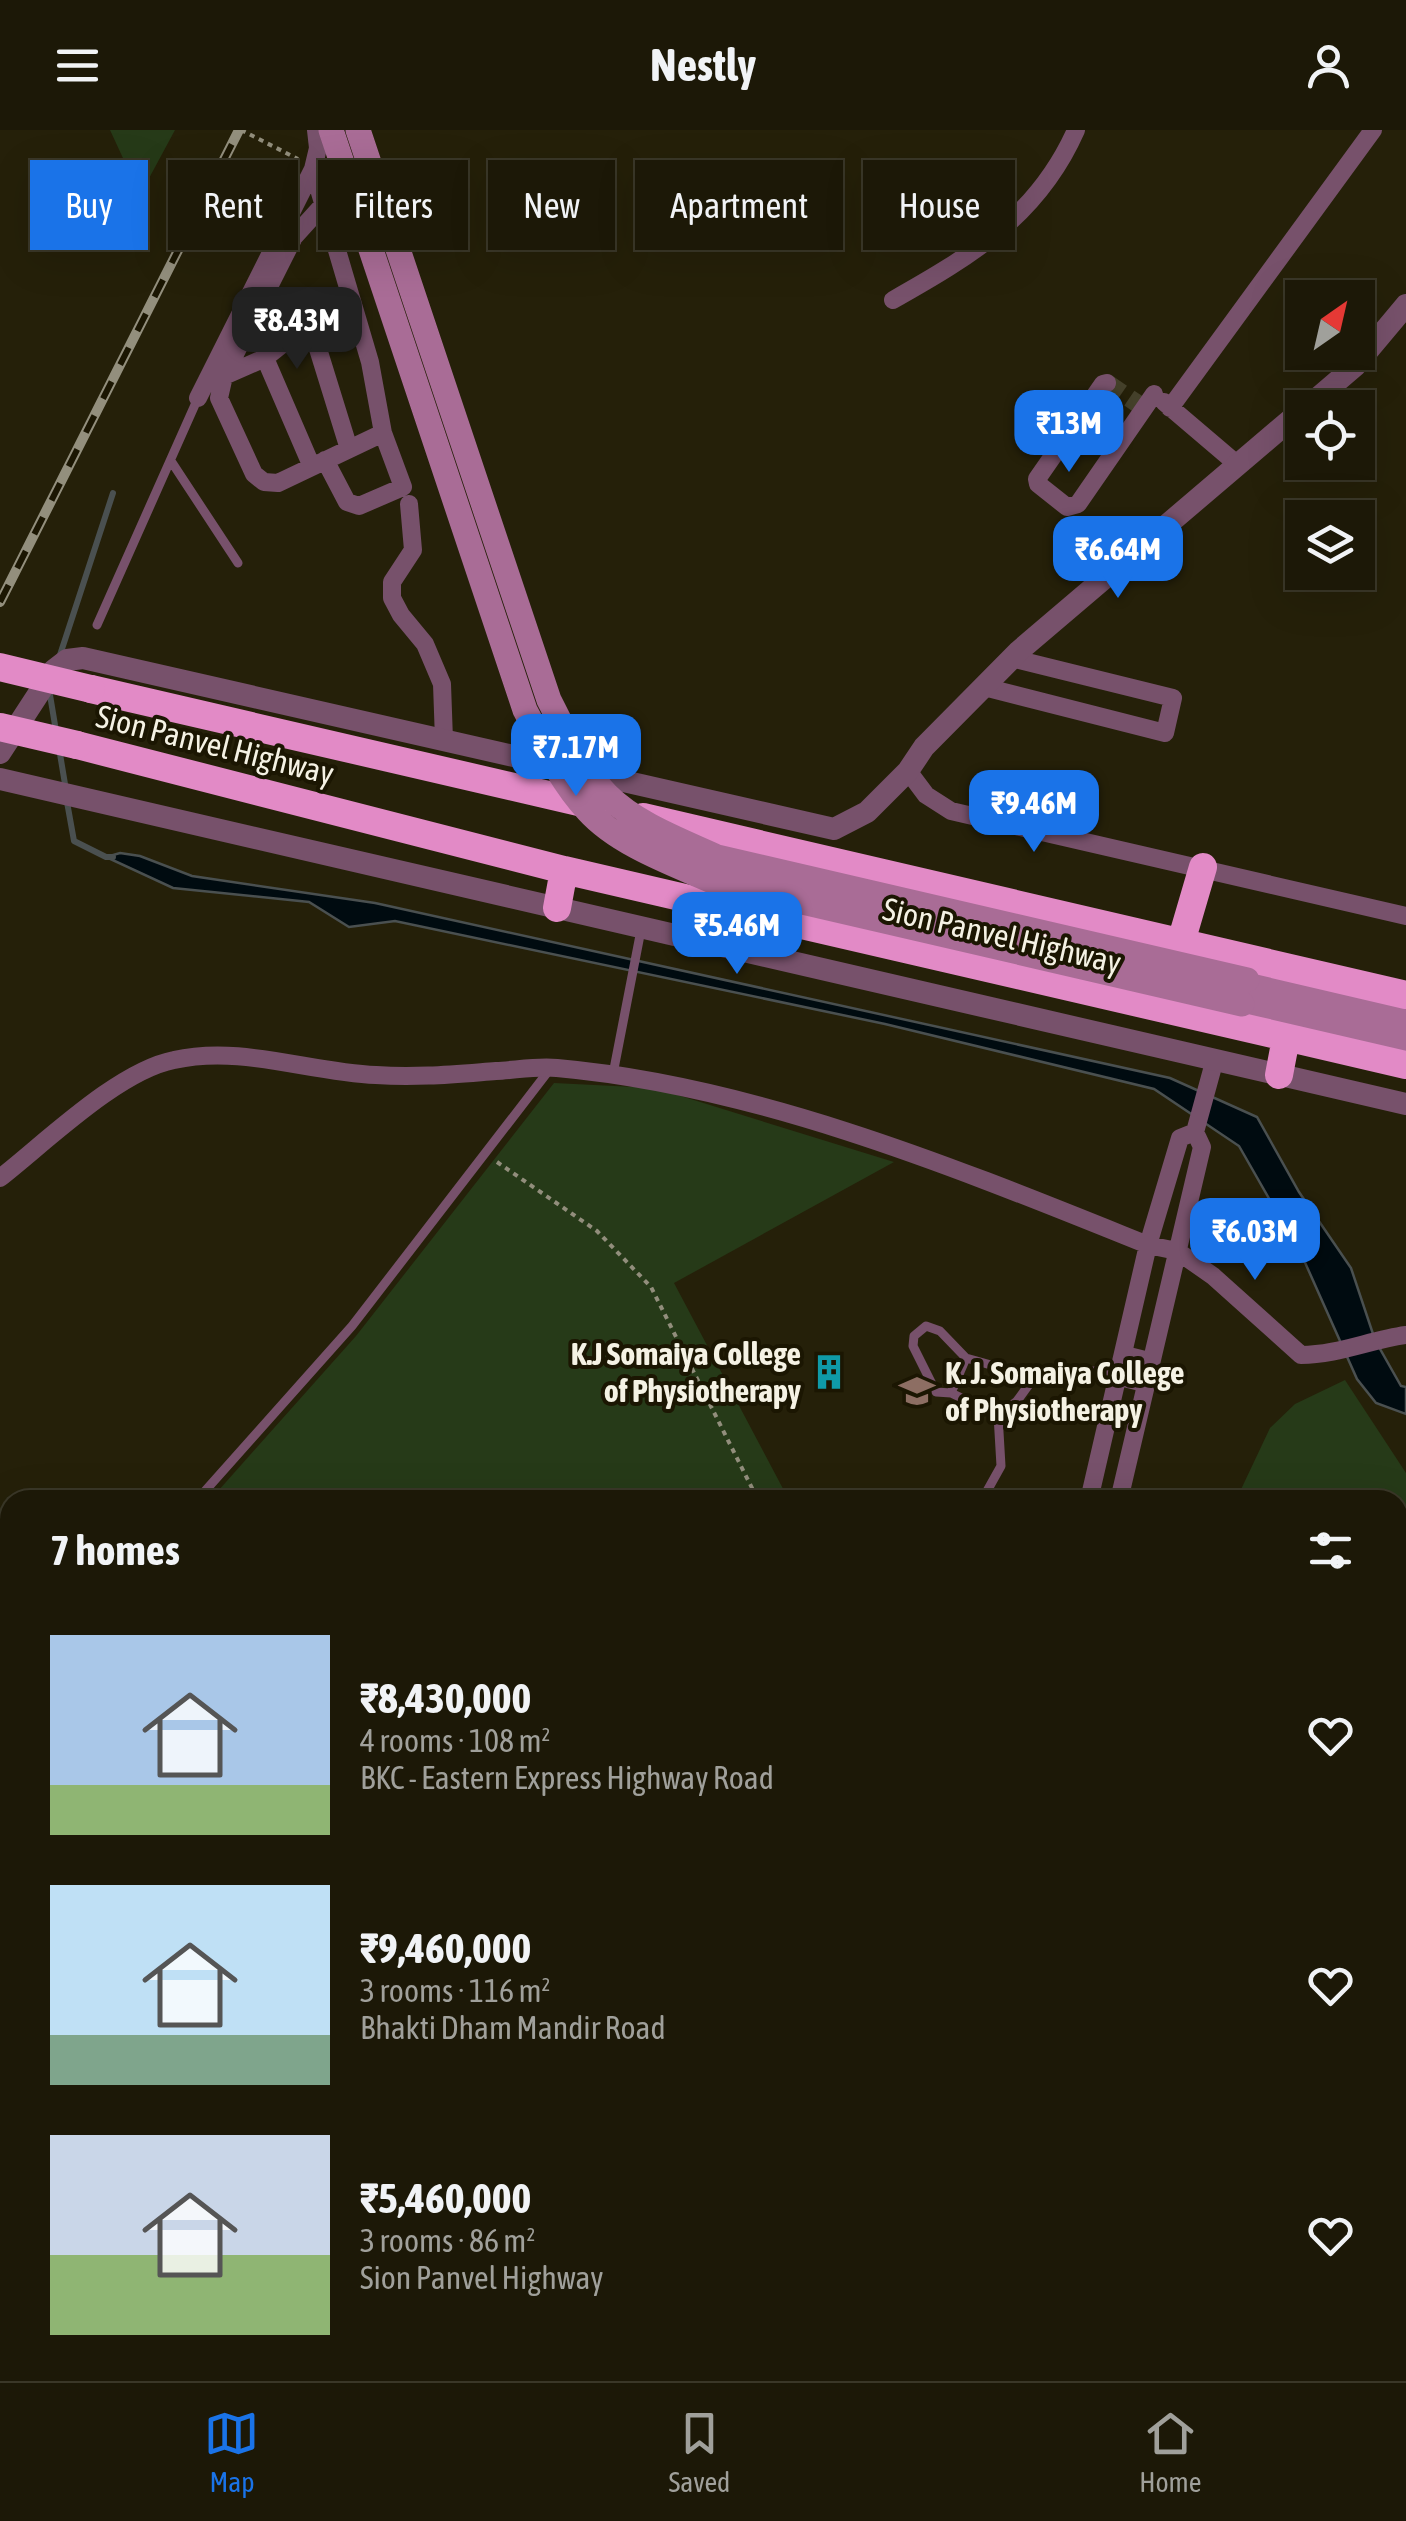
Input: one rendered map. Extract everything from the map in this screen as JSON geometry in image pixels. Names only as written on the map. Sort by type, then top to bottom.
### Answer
[{"type":"highway","name":"Sion Panvel Highway","points":[[0,667],[1406,994]]},
{"type":"highway","name":"Sion Panvel Highway","points":[[0,727],[564,870],[1406,1065]]},
{"type":"highway","points":[[1181,942],[1204,867]]},
{"type":"highway","points":[[557,908],[564,870]]},
{"type":"highway","points":[[1279,1075],[1286,1038]]},
{"type":"main road","points":[[331,130],[525,710],[553,762],[589,812],[645,852],[712,881],[1244,992],[1406,1017]]},
{"type":"main road","points":[[358,130],[549,700],[574,748],[607,795],[657,830],[717,857],[1244,992],[1406,1041]]},
{"type":"street","points":[[198,398],[306,164],[318,148],[316,130]]},
{"type":"street","points":[[893,300],[971,256],[1015,220],[1049,179],[1076,130]]},
{"type":"street","points":[[1170,408],[1373,130]]},
{"type":"street","points":[[306,164],[318,193]]},
{"type":"street","points":[[318,211],[294,237],[224,376],[219,398],[254,474],[264,482],[278,483],[383,432]]},
{"type":"street","points":[[265,358],[318,464],[347,502],[352,506],[400,490],[403,482],[383,432],[370,362],[335,250]]},
{"type":"street","points":[[224,376],[265,358],[347,294]]},
{"type":"street","points":[[1327,390],[1356,366],[1406,305]]},
{"type":"street","points":[[310,323],[349,448]]},
{"type":"street","points":[[1107,383],[1036,479],[1068,507],[1078,504],[1145,398],[1170,408],[1238,465]]},
{"type":"street","points":[[0,753],[60,665],[102,660],[834,829],[867,812],[908,771],[924,746],[1012,658],[1285,425]]},
{"type":"street","points":[[409,504],[413,550],[392,582],[392,598],[400,616],[425,644],[442,684],[444,740]]},
{"type":"street","points":[[984,687],[1165,733],[1173,698],[1012,658]]},
{"type":"street","points":[[1030,699],[1042,666]]},
{"type":"street","points":[[908,771],[926,795],[951,811],[1406,916]]},
{"type":"street","points":[[0,779],[642,928],[1212,1070],[1279,1075],[1406,1104]]},
{"type":"street","points":[[0,1178],[122,1081],[171,1060],[226,1054],[352,1074],[410,1077],[551,1067],[613,1074],[734,1100],[936,1160],[1148,1244],[1177,1251],[1212,1276],[1301,1355],[1406,1335]]},
{"type":"street","points":[[1121,1490],[1202,1147],[1196,1128],[1212,1070]]},
{"type":"street","points":[[1091,1490],[1148,1244],[1180,1138],[1196,1128]]},
{"type":"lane","points":[[97,626],[198,398]]},
{"type":"lane","points":[[171,460],[238,563]]},
{"type":"lane","points":[[613,1074],[642,928]]},
{"type":"lane","points":[[206,1490],[352,1326],[551,1067]]},
{"type":"lane","points":[[998,1415],[952,1393],[936,1392],[913,1346],[914,1336],[926,1326],[940,1331],[966,1358],[1019,1373],[1030,1383]]},
{"type":"lane","points":[[1124,1350],[1152,1357]]},
{"type":"lane","points":[[952,1393],[966,1358]]},
{"type":"lane","points":[[998,1415],[1017,1401],[1030,1383],[1083,1371],[1118,1376],[1145,1388]]},
{"type":"lane","points":[[990,1490],[1000,1466],[998,1415]]},
{"type":"path","points":[[242,130],[306,164]]},
{"type":"path","points":[[484,1154],[597,1231],[651,1286],[753,1490]]},
{"type":"green space","points":[[110,130],[175,130],[148,180],[148,160],[124,160]]},
{"type":"green space","points":[[554,1083],[655,1088],[894,1162],[674,1283],[784,1490],[219,1490],[356,1336]]},
{"type":"green space","points":[[1345,1380],[1406,1473],[1406,1490],[1241,1490],[1270,1428],[1295,1404]]},
{"type":"shaded area","points":[[120,853],[140,856],[192,876],[375,903],[1170,1078],[1257,1117],[1299,1192],[1351,1268],[1375,1340],[1401,1386],[1406,1387],[1406,1414],[1376,1403],[1357,1379],[1303,1258],[1239,1146],[1154,1089],[885,1024],[395,921],[349,927],[309,902],[173,888],[106,857]]},
{"type":"waterway","points":[[59,658],[113,493]]},
{"type":"waterway","points":[[49,689],[56,731]]},
{"type":"waterway","points":[[59,748],[66,790]]},
{"type":"waterway","points":[[67,802],[74,841],[113,857]]},
{"type":"tunnel","points":[[1107,383],[1138,404]]},
{"type":"railway","points":[[0,602],[239,130]]},
{"type":"place","name":"K.J Somaiya College of Physiotherapy","points":[[829,1372]]},
{"type":"place","name":"K. J. Somaiya College of Physiotherapy","points":[[917,1391]]}]
